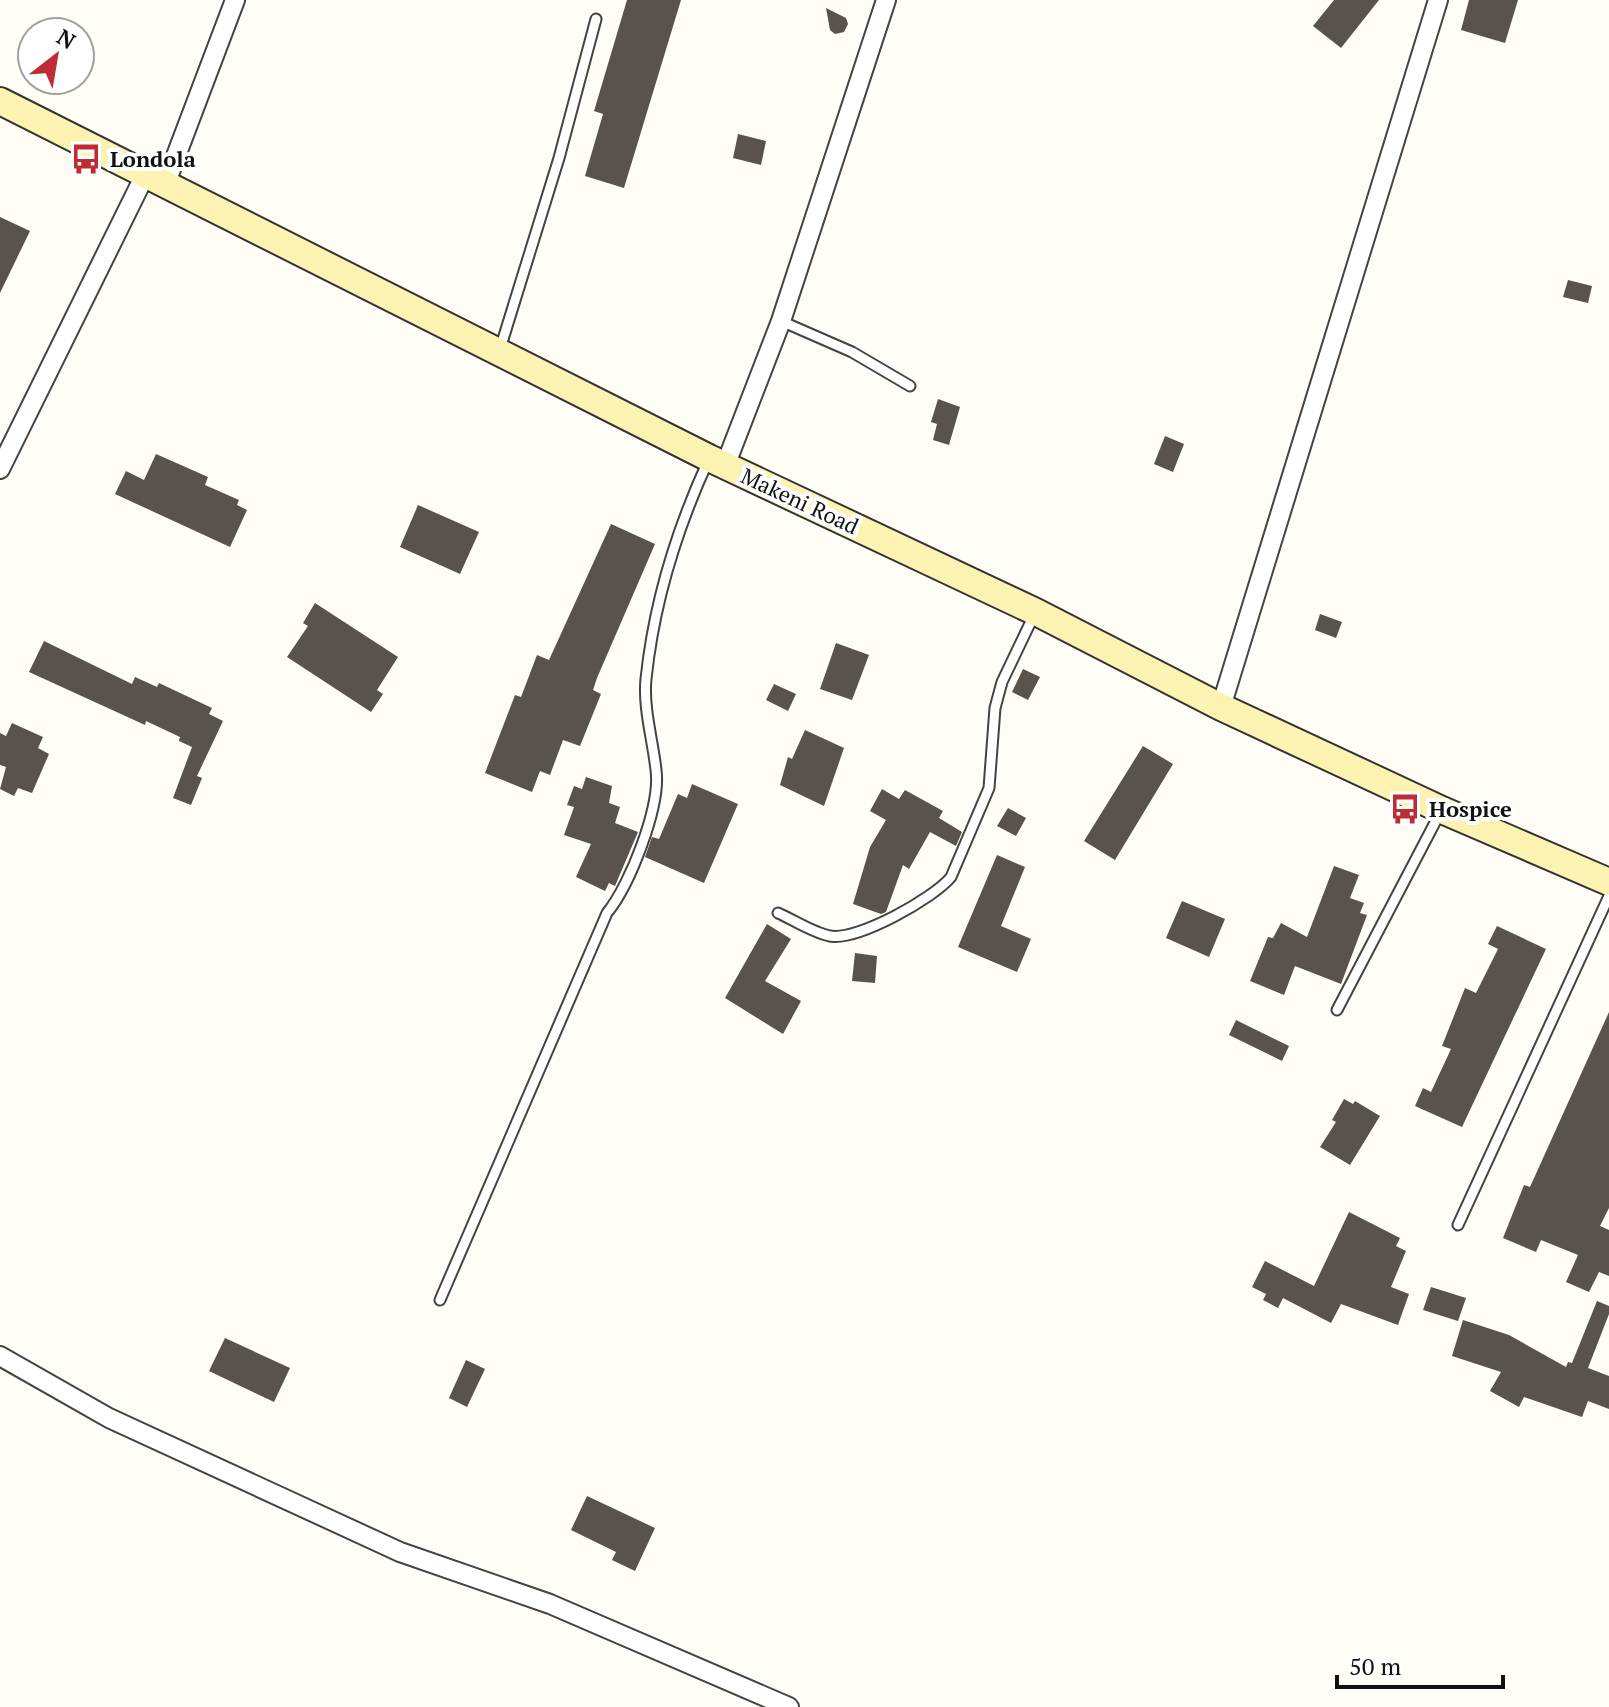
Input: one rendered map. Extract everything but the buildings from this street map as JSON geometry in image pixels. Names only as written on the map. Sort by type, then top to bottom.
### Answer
[{"type":"main road","name":"Makeni Road","points":[[0,101],[717,462],[1036,612],[1221,707],[1442,810],[1609,882]]},
{"type":"street","points":[[0,469],[155,180],[235,0]]},
{"type":"street","points":[[717,462],[781,321],[886,0]]},
{"type":"street","points":[[1221,707],[1438,0]]},
{"type":"street","points":[[0,1356],[122,1424],[400,1552],[550,1604],[789,1707]]},
{"type":"lane","points":[[499,352],[559,158],[596,19]]},
{"type":"lane","points":[[781,321],[852,352],[910,386]]},
{"type":"lane","points":[[440,1300],[607,913],[620,897],[640,851],[657,774],[646,683],[655,618],[683,516],[717,462]]},
{"type":"lane","points":[[778,913],[830,936],[845,934],[884,921],[942,888],[951,877],[989,788],[995,708],[1002,682],[1036,612]]},
{"type":"lane","points":[[1337,1010],[1442,810]]},
{"type":"lane","points":[[1458,1225],[1609,896]]},
{"type":"place","name":"Londola","points":[[86,159]]},
{"type":"place","name":"Hospice","points":[[1405,809]]}]
